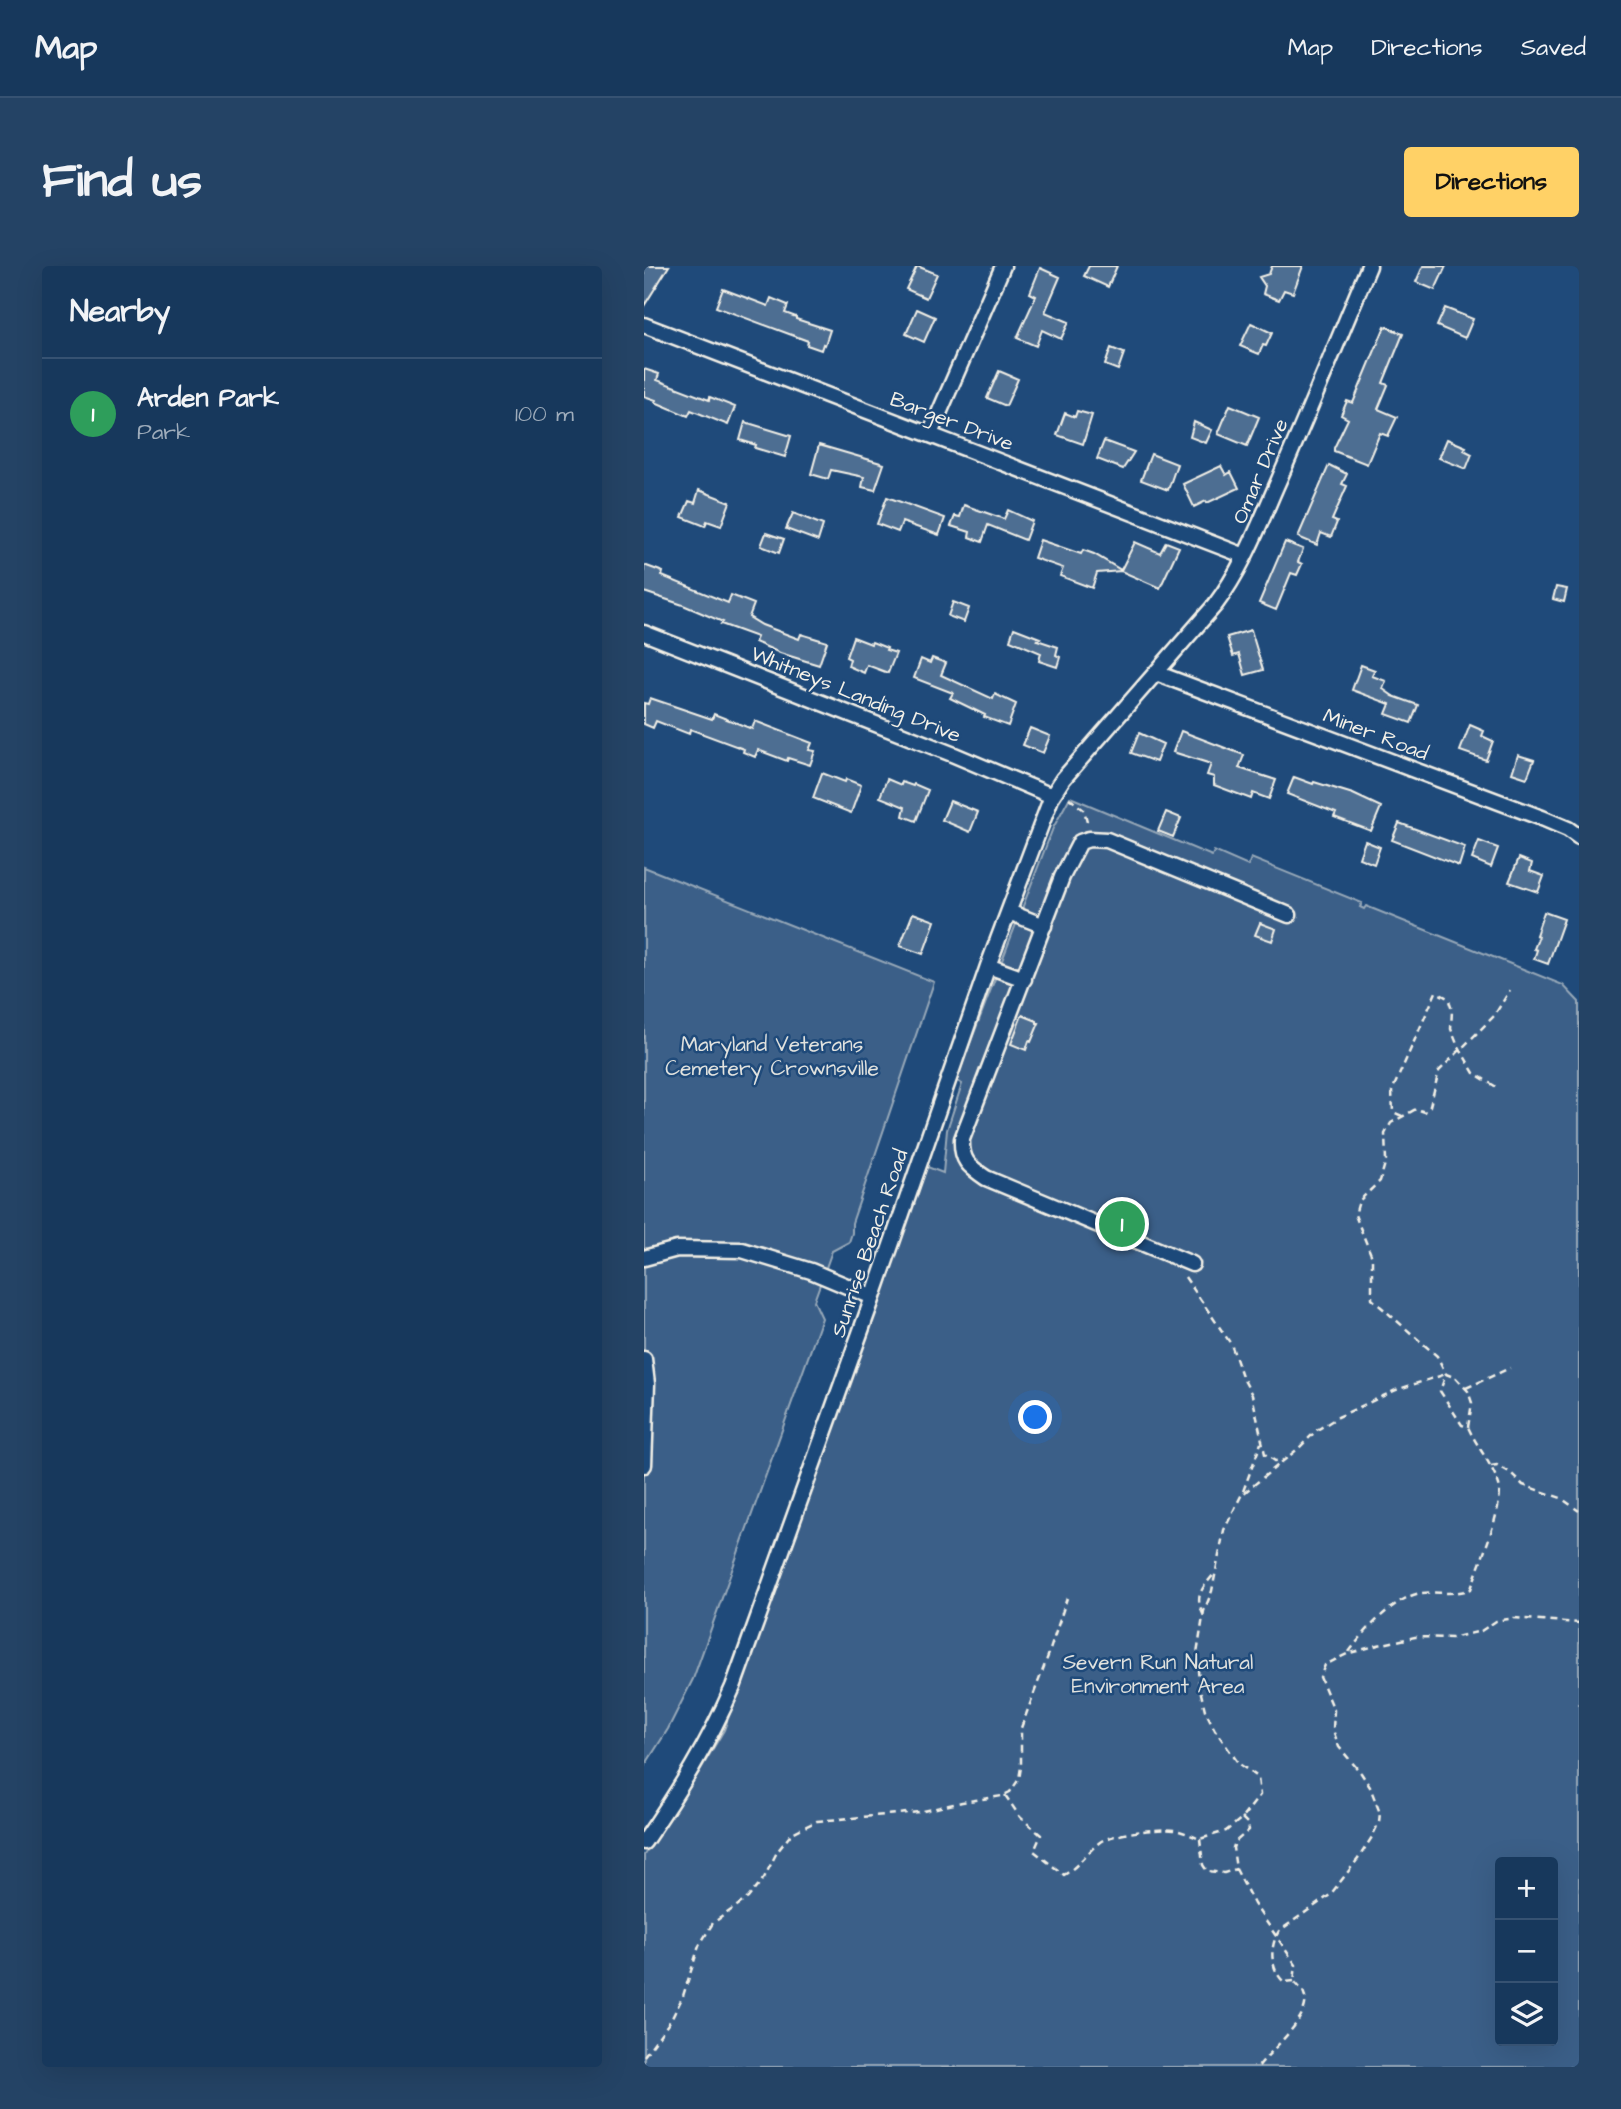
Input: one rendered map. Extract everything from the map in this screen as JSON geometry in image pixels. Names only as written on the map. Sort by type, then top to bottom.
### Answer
[{"type":"street","points":[[930,434],[1003,266]]},
{"type":"street","name":"Omar Drive","points":[[1156,673],[1215,605],[1245,556],[1369,266]]},
{"type":"street","name":"Barger Drive","points":[[644,325],[1245,556]]},
{"type":"street","name":"Whitneys Landing Drive","points":[[644,633],[1052,796]]},
{"type":"street","name":"Sunrise Beach Road","points":[[644,1842],[693,1768],[733,1687],[988,966],[1052,796],[1063,779],[1156,673]]},
{"type":"street","name":"Miner Road","points":[[1156,673],[1542,818],[1579,837]]},
{"type":"street","points":[[1188,1269],[985,1178],[972,1168],[961,1154],[962,1139],[1073,853],[1080,842],[1089,839],[1107,840],[1289,915]]},
{"type":"street","points":[[1009,912],[1044,926]]},
{"type":"street","points":[[988,966],[1024,979]]},
{"type":"street","points":[[644,1258],[677,1249],[742,1250],[811,1271],[873,1297]]},
{"type":"street","points":[[644,1359],[647,1384],[644,1465]]},
{"type":"path","points":[[1052,796],[1063,795],[1078,804],[1089,827],[1089,839]]},
{"type":"path","points":[[1468,1427],[1462,1425],[1440,1391],[1446,1374],[1437,1356],[1372,1299],[1372,1258],[1355,1216],[1359,1201],[1380,1181],[1386,1160],[1385,1134],[1391,1122],[1416,1109],[1425,1112],[1430,1106],[1439,1072],[1494,1016],[1510,990]]},
{"type":"path","points":[[1402,1116],[1393,1112],[1392,1091],[1436,992],[1448,998],[1452,1010],[1451,1029],[1474,1073],[1498,1088]]},
{"type":"path","points":[[1188,1269],[1231,1344],[1257,1410],[1265,1454],[1275,1461],[1283,1460]]},
{"type":"path","points":[[1466,1388],[1510,1368]]},
{"type":"path","points":[[1242,1494],[1317,1430],[1338,1417],[1396,1390],[1446,1374],[1456,1378],[1466,1388],[1472,1403],[1468,1427],[1491,1466],[1500,1488],[1499,1506],[1471,1589],[1460,1594],[1421,1593],[1407,1599],[1385,1612],[1365,1630],[1347,1654]]},
{"type":"path","points":[[1005,1795],[1020,1817],[1041,1835],[1034,1851],[1065,1875],[1077,1867],[1099,1842],[1107,1838],[1151,1829],[1177,1830],[1200,1839],[1226,1831],[1242,1818],[1260,1795],[1258,1777],[1239,1764],[1215,1730],[1205,1710],[1199,1685],[1197,1654],[1203,1615],[1212,1591],[1224,1530],[1242,1494],[1261,1443]]},
{"type":"path","points":[[1491,1466],[1497,1465],[1511,1472],[1523,1485],[1560,1498],[1579,1511]]},
{"type":"path","points":[[1203,1615],[1198,1604],[1199,1596],[1216,1572]]},
{"type":"path","points":[[644,2056],[671,2020],[699,1946],[713,1923],[748,1898],[792,1833],[817,1821],[919,1812],[1010,1792],[1021,1767],[1021,1728],[1067,1598]]},
{"type":"path","points":[[1294,1981],[1284,1982],[1274,1969],[1273,1948],[1276,1936],[1279,1931],[1330,1895],[1372,1837],[1380,1813],[1362,1773],[1339,1747],[1333,1730],[1334,1710],[1320,1677],[1325,1664],[1347,1654],[1415,1637],[1452,1638],[1481,1631],[1496,1621],[1514,1618],[1579,1623]]},
{"type":"path","points":[[1242,1818],[1248,1824],[1249,1830],[1235,1842],[1233,1858],[1236,1869],[1254,1904],[1296,1965],[1294,1981],[1304,1994],[1305,2007],[1279,2045],[1265,2056],[1258,2067]]},
{"type":"path","points":[[1200,1839],[1203,1865],[1207,1871],[1224,1873],[1236,1869]]},
{"type":"green space","name":"Severn Run Natural Environment Area","points":[[1070,797],[1212,856],[1214,851],[1248,866],[1251,858],[1362,903],[1360,907],[1364,909],[1366,906],[1563,985],[1579,1002],[1579,2067],[644,2067],[644,1855],[724,1730],[925,1166],[943,1173],[947,1130],[962,1084],[956,1080],[1053,828]]},
{"type":"green space","name":"Maryland Veterans Cemetery Crownsville","points":[[644,867],[934,982],[852,1223],[849,1242],[832,1251],[814,1301],[822,1318],[693,1679],[668,1729],[644,1767]]},
{"type":"building","points":[[644,266],[669,266],[644,306]]},
{"type":"building","points":[[917,266],[937,274],[926,298],[906,289]]},
{"type":"building","points":[[1089,266],[1117,266],[1108,287],[1084,276]]},
{"type":"building","points":[[1272,266],[1303,266],[1293,293],[1284,290],[1279,300],[1263,294],[1265,286],[1259,277],[1269,274]]},
{"type":"building","points":[[1423,266],[1446,266],[1435,290],[1416,282]]},
{"type":"building","points":[[1040,268],[1060,277],[1045,312],[1069,322],[1061,339],[1042,330],[1036,346],[1017,338],[1036,296],[1030,293]]},
{"type":"building","points":[[723,289],[768,306],[771,298],[788,305],[785,313],[830,330],[825,345],[823,344],[821,350],[807,345],[808,341],[716,307]]},
{"type":"building","points":[[1445,308],[1473,319],[1465,338],[1437,326]]},
{"type":"building","points":[[917,309],[935,317],[924,342],[906,334]]},
{"type":"building","points":[[1251,323],[1272,333],[1259,354],[1240,346]]},
{"type":"building","points":[[1385,326],[1403,334],[1383,383],[1388,385],[1378,409],[1397,417],[1388,436],[1380,433],[1367,464],[1334,451],[1334,448],[1348,419],[1341,415],[1347,401],[1353,403]]},
{"type":"building","points":[[1111,348],[1124,353],[1118,370],[1105,365]]},
{"type":"building","points":[[644,369],[659,374],[657,380],[735,407],[728,425],[691,410],[688,416],[644,396]]},
{"type":"building","points":[[999,371],[1018,379],[1006,406],[987,398]]},
{"type":"building","points":[[1230,405],[1259,417],[1247,446],[1218,434]]},
{"type":"building","points":[[1077,411],[1092,415],[1083,444],[1057,435],[1065,413],[1075,417]]},
{"type":"building","points":[[745,422],[791,436],[785,457],[755,448],[756,445],[740,440]]},
{"type":"building","points":[[1194,422],[1212,430],[1206,443],[1190,437]]},
{"type":"building","points":[[1447,439],[1466,447],[1464,450],[1472,454],[1466,469],[1439,458]]},
{"type":"building","points":[[1104,441],[1134,452],[1123,469],[1097,459]]},
{"type":"building","points":[[819,445],[884,464],[875,490],[862,487],[864,477],[831,470],[828,479],[811,474]]},
{"type":"building","points":[[1151,454],[1177,464],[1168,490],[1141,480]]},
{"type":"building","points":[[1329,465],[1347,474],[1342,484],[1347,486],[1332,520],[1337,522],[1331,537],[1321,533],[1317,545],[1298,537]]},
{"type":"building","points":[[1221,466],[1226,475],[1231,472],[1239,488],[1194,507],[1183,484]]},
{"type":"building","points":[[699,490],[730,502],[721,526],[707,521],[705,526],[682,517],[689,501],[695,503]]},
{"type":"building","points":[[887,497],[945,518],[939,535],[902,522],[898,532],[877,524]]},
{"type":"building","points":[[964,505],[1004,519],[1008,510],[1032,521],[1025,540],[988,525],[982,542],[969,537],[970,532],[951,526],[955,516],[960,517]]},
{"type":"building","points":[[793,513],[823,525],[818,541],[786,529]]},
{"type":"building","points":[[766,533],[784,539],[779,553],[761,546]]},
{"type":"building","points":[[1040,540],[1081,554],[1083,550],[1094,554],[1121,570],[1135,542],[1160,553],[1166,542],[1179,547],[1160,588],[1121,571],[1097,573],[1092,588],[1060,576],[1063,568],[1034,558]]},
{"type":"building","points":[[1285,542],[1303,549],[1298,562],[1302,564],[1297,575],[1291,573],[1276,610],[1259,603]]},
{"type":"building","points":[[644,565],[663,572],[662,576],[728,603],[731,595],[754,604],[749,617],[762,625],[799,639],[801,634],[827,642],[819,665],[780,653],[755,642],[757,637],[721,624],[723,622],[683,605],[644,592]]},
{"type":"building","points":[[1556,587],[1567,589],[1564,602],[1553,599]]},
{"type":"building","points":[[953,602],[969,608],[964,622],[948,616]]},
{"type":"building","points":[[1014,628],[1058,647],[1056,655],[1060,657],[1057,667],[1039,661],[1041,653],[1010,640]]},
{"type":"building","points":[[1251,630],[1263,670],[1245,675],[1239,654],[1233,656],[1227,637]]},
{"type":"building","points":[[853,637],[896,653],[888,673],[867,665],[864,673],[848,666],[850,659],[846,657]]},
{"type":"building","points":[[932,658],[946,663],[941,675],[993,699],[995,694],[1016,704],[1008,726],[984,717],[985,715],[950,698],[953,693],[914,678],[921,659],[930,663]]},
{"type":"building","points":[[1361,665],[1375,670],[1372,676],[1386,681],[1383,689],[1393,696],[1418,705],[1411,723],[1386,714],[1390,704],[1352,690]]},
{"type":"building","points":[[650,698],[712,719],[714,714],[752,729],[755,721],[812,743],[809,750],[815,751],[810,765],[788,758],[787,761],[758,750],[755,757],[743,752],[744,749],[690,729],[689,734],[656,721],[653,728],[644,724],[644,703],[648,704]]},
{"type":"building","points":[[1470,725],[1484,731],[1482,736],[1493,741],[1486,760],[1460,751]]},
{"type":"building","points":[[1030,728],[1050,736],[1043,753],[1023,745]]},
{"type":"building","points":[[1181,731],[1244,755],[1239,768],[1276,780],[1269,799],[1253,793],[1251,799],[1214,785],[1214,777],[1207,775],[1211,764],[1173,752]]},
{"type":"building","points":[[1139,733],[1163,744],[1156,762],[1131,753]]},
{"type":"building","points":[[1518,755],[1534,760],[1527,778],[1512,773]]},
{"type":"building","points":[[822,773],[861,785],[851,813],[813,798]]},
{"type":"building","points":[[1294,777],[1353,794],[1381,807],[1371,831],[1334,817],[1336,813],[1287,794]]},
{"type":"building","points":[[887,779],[901,785],[902,782],[913,786],[914,784],[928,790],[916,821],[903,816],[905,807],[880,797]]},
{"type":"building","points":[[950,801],[978,812],[970,832],[942,820]]},
{"type":"building","points":[[1166,812],[1181,818],[1173,837],[1158,831]]},
{"type":"building","points":[[1399,823],[1465,847],[1459,866],[1392,840]]},
{"type":"building","points":[[1365,841],[1380,847],[1374,864],[1359,858]]},
{"type":"building","points":[[1479,841],[1498,848],[1491,867],[1472,859]]},
{"type":"building","points":[[1519,858],[1532,863],[1530,871],[1544,876],[1538,892],[1509,882]]},
{"type":"building","points":[[1544,912],[1564,919],[1548,964],[1534,959],[1537,950],[1534,949],[1539,936],[1536,935]]},
{"type":"building","points":[[913,913],[935,921],[923,954],[900,946]]},
{"type":"building","points":[[1260,923],[1276,929],[1272,941],[1255,935]]},
{"type":"building","points":[[1022,1015],[1039,1023],[1026,1050],[1011,1044]]},
{"type":"place","name":"Arden Park","points":[[1122,1224]]}]
